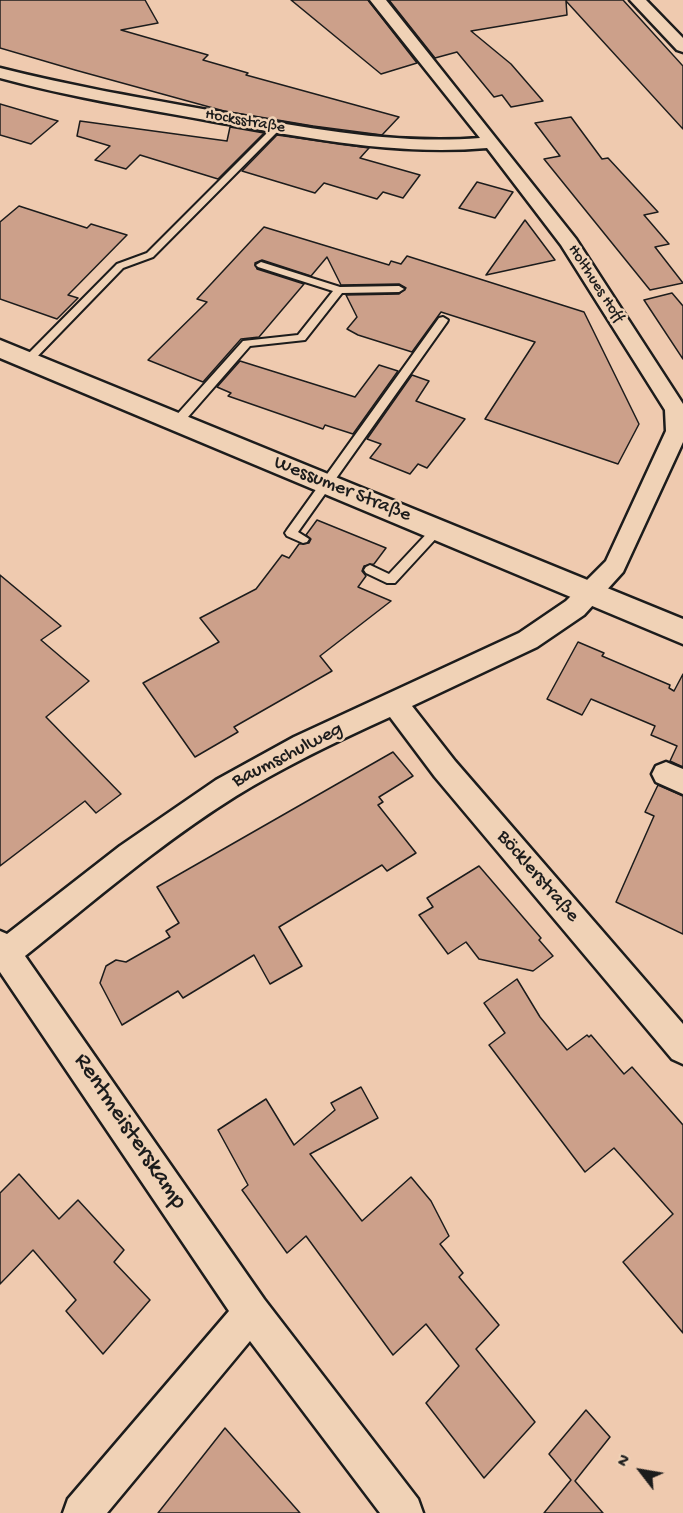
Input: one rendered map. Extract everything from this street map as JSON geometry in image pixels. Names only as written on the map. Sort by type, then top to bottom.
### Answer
[{"type":"street","name":"Holthues Hoff","points":[[378,0],[492,142],[569,243],[680,409],[677,431],[615,566],[590,594]]},
{"type":"street","points":[[638,0],[683,47]]},
{"type":"street","name":"Hocksstraße","points":[[0,74],[149,105],[383,145],[449,147],[492,142]]},
{"type":"street","name":"Wessumer Straße","points":[[0,348],[683,632]]},
{"type":"street","name":"Baumschulweg","points":[[2,952],[130,855],[226,788],[303,745],[528,640],[590,594]]},
{"type":"street","name":"Böcklerstraße","points":[[395,704],[445,769],[683,1048]]},
{"type":"street","name":"Rentmeisterskamp","points":[[2,952],[251,1312],[404,1513]]},
{"type":"street","points":[[82,1513],[251,1312]]},
{"type":"lane","points":[[28,360],[120,266],[150,255],[278,128]]},
{"type":"lane","points":[[261,265],[339,290],[399,289]]},
{"type":"lane","points":[[177,422],[247,343],[301,338],[339,290]]},
{"type":"lane","points":[[303,539],[291,533],[443,320]]},
{"type":"lane","points":[[370,570],[391,580],[437,530]]},
{"type":"building","points":[[0,0],[145,0],[158,23],[121,30],[208,55],[203,60],[248,73],[246,75],[399,117],[382,135],[313,126],[224,111],[75,70],[0,48]]},
{"type":"building","points":[[291,0],[368,0],[417,63],[381,74]]},
{"type":"building","points":[[389,0],[623,0],[683,66],[683,129],[566,1],[567,15],[471,31],[511,64],[543,101],[511,107],[502,95],[494,97],[457,52],[435,58]]},
{"type":"building","points":[[0,104],[58,121],[31,144],[0,135]]},
{"type":"building","points":[[571,117],[602,159],[608,158],[658,212],[644,215],[669,244],[655,247],[683,283],[650,290],[544,159],[560,156],[535,123]]},
{"type":"building","points":[[80,121],[227,141],[230,127],[264,133],[218,179],[140,155],[126,169],[95,160],[110,146],[77,136]]},
{"type":"building","points":[[277,135],[369,148],[360,158],[420,175],[403,198],[383,192],[377,199],[324,183],[315,193],[242,171]]},
{"type":"building","points":[[477,182],[513,192],[495,218],[459,208]]},
{"type":"building","points":[[19,206],[87,228],[91,224],[127,235],[68,295],[78,298],[57,319],[0,299],[0,222]]},
{"type":"building","points":[[525,220],[555,260],[486,275]]},
{"type":"building","points":[[264,227],[389,265],[391,261],[401,264],[407,256],[584,312],[639,424],[618,464],[485,419],[535,342],[441,312],[412,352],[358,335],[347,329],[357,317],[346,295],[399,294],[406,288],[399,284],[341,285],[327,257],[311,276],[262,260],[255,263],[257,269],[304,284],[259,337],[241,339],[203,382],[148,360],[207,302],[197,299]]},
{"type":"building","points":[[672,293],[683,306],[683,359],[644,300]]},
{"type":"building","points":[[240,361],[355,397],[379,365],[398,371],[353,434],[325,425],[323,429],[228,396],[231,393],[217,387]]},
{"type":"building","points":[[412,375],[429,381],[416,401],[465,419],[427,468],[418,464],[410,474],[370,458],[381,444],[367,439]]},
{"type":"building","points":[[317,520],[386,548],[374,564],[364,566],[362,571],[366,576],[358,587],[391,601],[320,656],[332,671],[234,727],[238,732],[195,757],[143,683],[219,642],[200,618],[256,589],[282,555],[289,558],[299,544],[309,543],[311,539],[306,535]]},
{"type":"building","points":[[0,575],[61,626],[41,640],[89,681],[46,717],[121,794],[96,813],[85,801],[0,866]]},
{"type":"building","points":[[578,642],[604,653],[602,656],[670,685],[669,688],[674,691],[683,674],[683,767],[670,761],[677,746],[651,735],[655,726],[591,699],[582,715],[547,699]]},
{"type":"building","points":[[393,752],[413,776],[379,797],[383,802],[378,805],[416,853],[387,871],[382,865],[279,927],[302,966],[270,984],[254,955],[183,998],[178,991],[122,1025],[100,983],[106,966],[116,960],[126,962],[170,937],[166,931],[179,923],[157,887]]},
{"type":"building","points":[[658,785],[683,796],[683,934],[616,902],[654,816],[645,812]]},
{"type":"building","points":[[479,866],[541,938],[539,940],[553,956],[533,971],[479,959],[466,942],[448,954],[419,915],[433,907],[427,898]]},
{"type":"building","points":[[517,979],[540,1017],[567,1050],[587,1035],[589,1037],[591,1035],[624,1074],[632,1067],[683,1125],[683,1333],[623,1262],[673,1214],[614,1148],[585,1172],[489,1045],[505,1033],[484,1003]]},
{"type":"building","points":[[361,1087],[378,1118],[310,1154],[362,1221],[411,1177],[431,1201],[449,1236],[440,1244],[463,1273],[459,1277],[499,1325],[476,1349],[535,1422],[484,1478],[426,1403],[459,1366],[426,1324],[393,1355],[306,1236],[287,1253],[242,1190],[248,1185],[218,1130],[266,1099],[294,1145],[335,1110],[331,1103]]},
{"type":"building","points":[[19,1174],[59,1219],[78,1200],[124,1250],[114,1262],[150,1300],[103,1354],[66,1311],[76,1300],[33,1250],[0,1284],[0,1193]]},
{"type":"building","points":[[586,1410],[610,1437],[575,1481],[603,1513],[544,1513],[571,1480],[549,1454]]},
{"type":"building","points":[[225,1428],[300,1513],[158,1513]]}]
